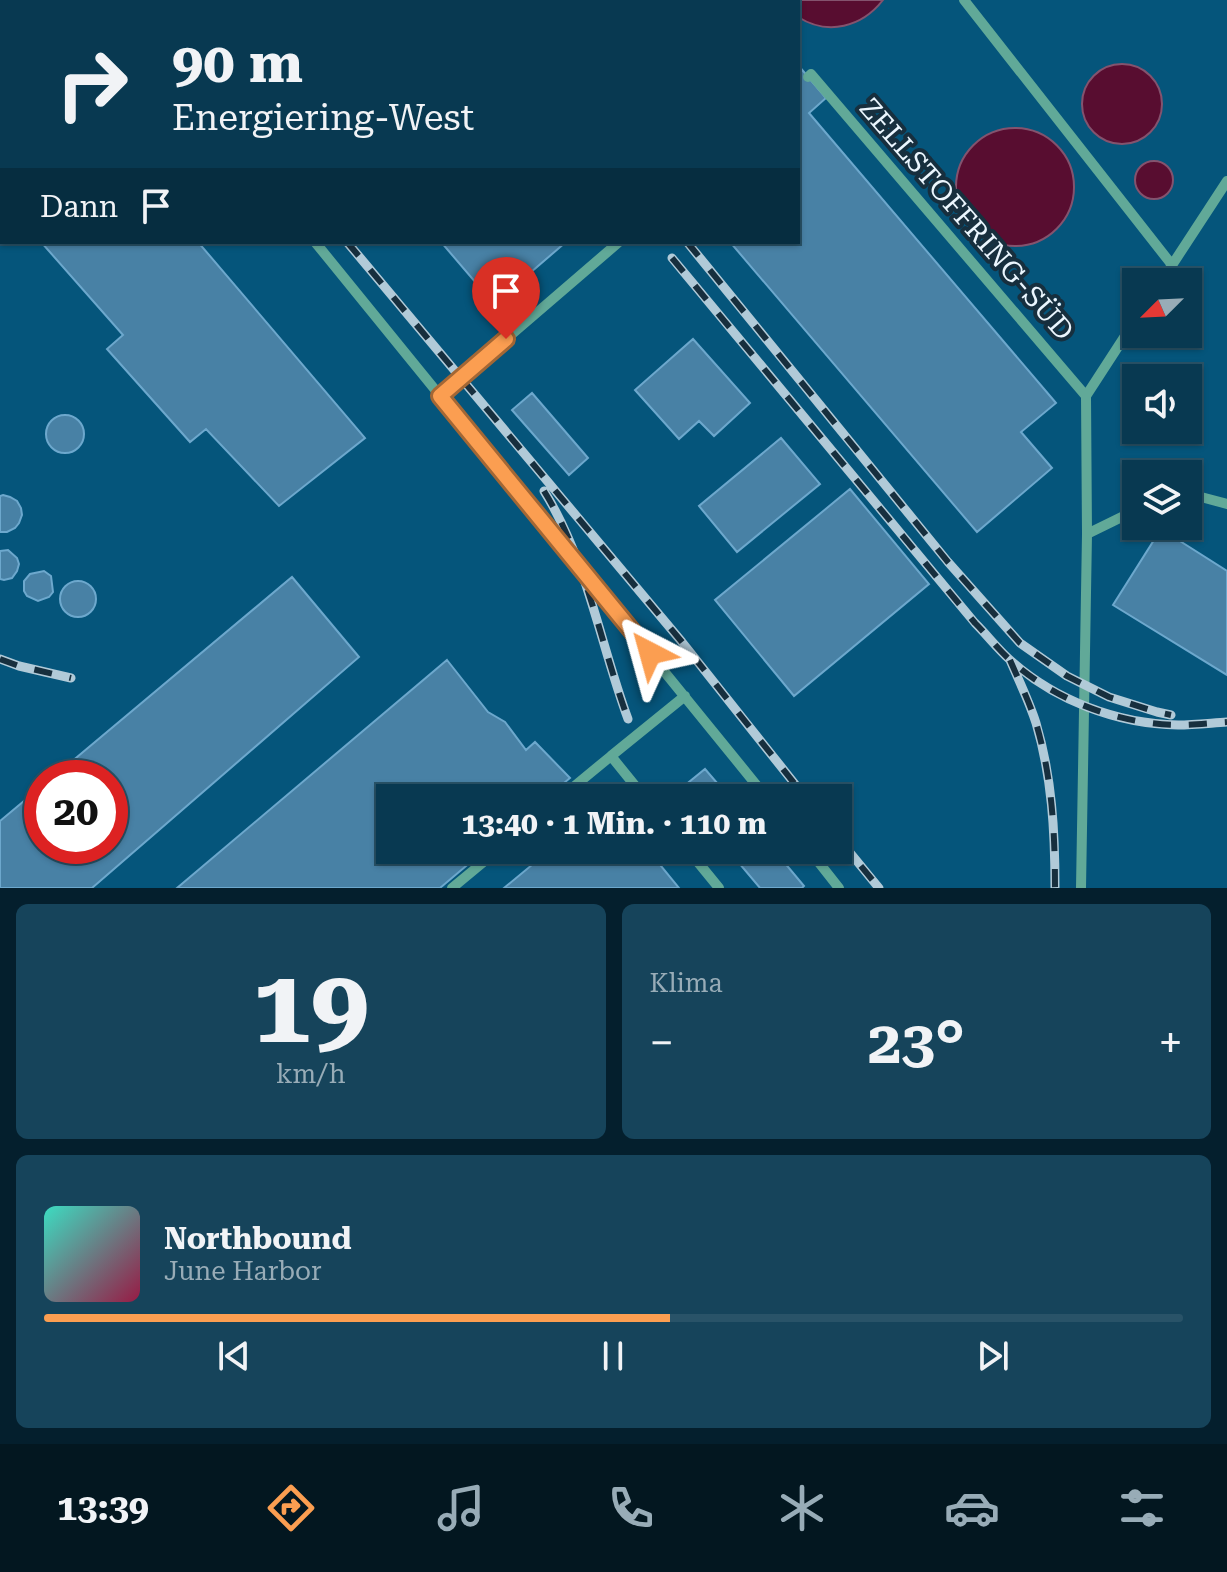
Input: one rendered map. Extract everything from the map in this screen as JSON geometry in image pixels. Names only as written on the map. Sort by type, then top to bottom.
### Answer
[{"type":"lane","points":[[964,0],[1172,265]]},
{"type":"lane","name":"ZELLSTOFFRING-SÜD","points":[[809,76],[1086,396]]},
{"type":"lane","points":[[1170,268],[1227,181]]},
{"type":"lane","points":[[317,244],[756,784]]},
{"type":"lane","points":[[440,396],[617,244]]},
{"type":"lane","points":[[1081,888],[1087,534],[1086,396],[1122,341]]},
{"type":"lane","points":[[1202,497],[1227,504]]},
{"type":"lane","points":[[1087,534],[1122,517]]},
{"type":"lane","points":[[577,784],[685,696]]},
{"type":"lane","points":[[611,756],[634,784]]},
{"type":"lane","points":[[452,888],[481,864]]},
{"type":"lane","points":[[699,864],[719,888]]},
{"type":"lane","points":[[820,864],[839,888]]},
{"type":"shaded area","points":[[800,0],[1227,0],[1227,888],[0,888],[0,244],[800,244]]},
{"type":"shaded area","points":[[800,0],[883,0],[865,17],[844,26],[809,23],[800,18]]},
{"type":"shaded area","points":[[1122,64],[1137,67],[1150,76],[1159,89],[1162,104],[1159,119],[1150,132],[1137,141],[1122,144],[1107,141],[1094,132],[1085,119],[1082,104],[1085,89],[1094,76],[1107,67]]},
{"type":"shaded area","points":[[1015,128],[1038,132],[1057,145],[1070,164],[1074,187],[1070,210],[1057,229],[1038,242],[1015,246],[992,242],[973,229],[960,210],[956,187],[960,164],[973,145],[992,132]]},
{"type":"shaded area","points":[[1154,161],[1167,167],[1173,180],[1167,193],[1154,199],[1141,193],[1135,180],[1141,167]]},
{"type":"building","points":[[800,67],[826,98],[809,113],[1056,403],[1021,432],[1052,468],[977,532],[732,244],[800,244]]},
{"type":"building","points":[[43,244],[200,244],[365,438],[279,506],[206,429],[190,442],[107,349],[123,335]]},
{"type":"building","points":[[443,244],[564,244],[494,304]]},
{"type":"building","points":[[693,339],[750,403],[714,436],[699,421],[679,439],[635,390]]},
{"type":"building","points":[[532,393],[588,458],[569,475],[512,410]]},
{"type":"building","points":[[65,415],[78,421],[84,434],[78,447],[65,453],[52,447],[46,434],[52,421]]},
{"type":"building","points":[[781,438],[820,484],[737,552],[699,506]]},
{"type":"building","points":[[850,489],[929,584],[794,696],[715,600]]},
{"type":"building","points":[[0,496],[17,501],[22,515],[15,528],[7,532],[0,532]]},
{"type":"building","points":[[1154,540],[1178,540],[1227,571],[1227,675],[1113,605]]},
{"type":"building","points":[[8,550],[19,564],[12,578],[4,580],[0,579],[0,551]]},
{"type":"building","points":[[44,571],[51,576],[53,592],[38,601],[27,596],[24,581],[30,574]]},
{"type":"building","points":[[292,577],[359,657],[128,857],[128,760],[73,760]]},
{"type":"building","points":[[78,581],[91,586],[96,599],[91,612],[78,617],[65,612],[60,599],[65,586]]},
{"type":"building","points":[[447,660],[488,712],[505,722],[526,750],[535,742],[570,778],[563,784],[376,784],[376,864],[468,864],[440,888],[177,888]]},
{"type":"building","points":[[705,769],[718,784],[687,784]]},
{"type":"building","points":[[24,801],[24,864],[120,864],[92,888],[0,888],[0,821]]},
{"type":"building","points":[[533,864],[659,864],[679,888],[504,888]]},
{"type":"building","points":[[740,864],[786,864],[804,886],[802,888],[760,888]]},
{"type":"railway","points":[[349,244],[682,642],[795,784]]},
{"type":"railway","points":[[689,244],[948,562],[1020,643],[1067,676],[1109,697],[1171,715]]},
{"type":"railway","points":[[672,258],[975,623],[1009,659],[1066,698],[1110,714],[1155,724],[1227,722]]},
{"type":"railway","points":[[544,491],[559,517],[582,573],[628,719]]},
{"type":"railway","points":[[0,659],[71,678]]},
{"type":"railway","points":[[1010,660],[1033,715],[1046,764],[1053,825],[1055,888]]},
{"type":"railway","points":[[852,855],[879,888]]},
{"type":"route","points":[[506,339],[440,396],[650,653]]}]
